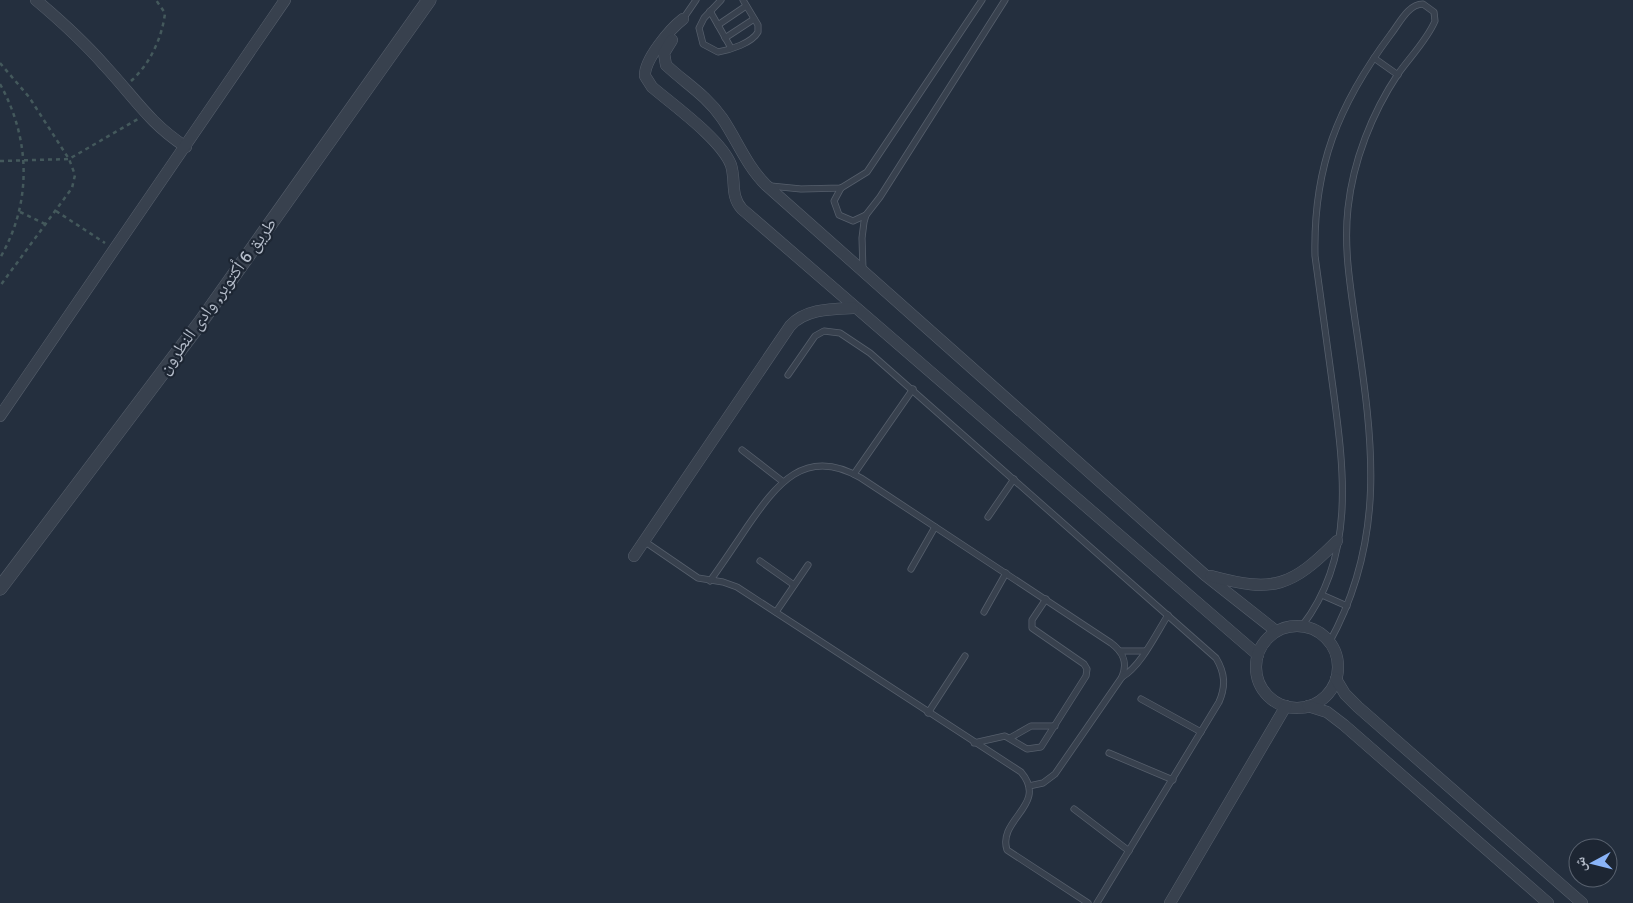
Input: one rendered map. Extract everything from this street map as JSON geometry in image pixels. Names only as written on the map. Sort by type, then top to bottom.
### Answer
[{"type":"street","points":[[36,0],[87,47],[123,86],[145,115],[158,127],[186,146]]},
{"type":"street","points":[[0,416],[285,0]]},
{"type":"street","name":"طريق 6 أكتوبر, وادى النطرون","points":[[0,588],[205,315],[429,0]]},
{"type":"street","points":[[683,19],[679,31],[664,53],[666,65],[693,86],[713,106],[749,166],[766,186],[1205,575],[1276,631]]},
{"type":"street","points":[[683,19],[673,27],[648,62],[645,70],[648,82],[718,146],[731,166],[734,199],[742,209],[853,308],[1258,655]]},
{"type":"street","points":[[645,70],[666,65]]},
{"type":"street","points":[[733,178],[749,166]]},
{"type":"street","points":[[634,556],[790,326],[801,316],[811,313],[853,308]]},
{"type":"street","points":[[1205,575],[1251,586],[1276,584],[1299,575],[1338,541]]},
{"type":"street","points":[[1308,706],[1325,696],[1336,679],[1337,664],[1329,642],[1317,632],[1302,626],[1276,631],[1267,639],[1258,655],[1257,677],[1262,687],[1272,699],[1286,706],[1308,706],[1327,712],[1548,903]]},
{"type":"street","points":[[1336,679],[1351,701],[1582,903]]},
{"type":"street","points":[[1170,903],[1286,706]]},
{"type":"lane","points":[[683,19],[696,0]]},
{"type":"lane","points":[[718,25],[744,3],[758,25],[756,36],[731,48],[712,51],[700,39],[700,23],[721,0]]},
{"type":"lane","points":[[766,186],[800,189],[841,188],[861,177],[873,165],[982,0]]},
{"type":"lane","points":[[841,188],[834,201],[839,215],[853,221],[866,215],[880,197],[1005,0]]},
{"type":"lane","points":[[1302,626],[1322,595],[1338,541],[1343,509],[1344,475],[1315,256],[1319,188],[1332,138],[1353,91],[1374,58],[1411,8],[1418,4],[1431,8],[1435,16],[1433,26],[1398,75],[1366,138],[1358,161],[1348,208],[1346,232],[1349,280],[1368,422],[1372,490],[1365,549],[1347,606],[1329,642]]},
{"type":"lane","points":[[710,11],[731,48]]},
{"type":"lane","points":[[725,38],[754,19]]},
{"type":"lane","points":[[1374,58],[1398,75]]},
{"type":"lane","points":[[864,272],[862,238],[866,215]]},
{"type":"lane","points":[[788,376],[815,336],[830,330],[840,333],[870,353],[913,389],[1216,658],[1224,674],[1222,696],[1097,903]]},
{"type":"lane","points":[[854,474],[913,389]]},
{"type":"lane","points":[[742,450],[782,481]]},
{"type":"lane","points":[[710,581],[771,492],[782,481],[797,472],[813,468],[830,467],[854,474],[1046,599],[1120,651],[1125,664],[1122,677]]},
{"type":"lane","points":[[988,517],[1014,478]]},
{"type":"lane","points":[[911,570],[935,527]]},
{"type":"lane","points":[[644,541],[692,574],[710,581],[730,584],[776,612],[1021,772],[1029,786],[1028,802],[1007,832],[1005,844],[1007,850],[1088,903]]},
{"type":"lane","points":[[760,561],[794,585]]},
{"type":"lane","points":[[776,612],[808,565]]},
{"type":"lane","points":[[984,612],[1006,573]]},
{"type":"lane","points":[[1322,595],[1347,606]]},
{"type":"lane","points":[[974,743],[1000,736],[1010,738],[1022,747],[1037,748],[1044,744],[1086,676],[1087,669],[1082,662],[1032,628],[1032,620],[1046,599]]},
{"type":"lane","points":[[1029,786],[1043,783],[1055,774],[1122,677],[1139,664],[1145,651],[1168,616]]},
{"type":"lane","points":[[1120,651],[1145,651]]},
{"type":"lane","points":[[928,713],[965,656]]},
{"type":"lane","points":[[1141,699],[1201,732]]},
{"type":"lane","points":[[1010,738],[1025,728],[1056,726]]},
{"type":"lane","points":[[1109,753],[1173,780]]},
{"type":"lane","points":[[1074,810],[1129,851]]},
{"type":"path","points":[[123,86],[145,67],[158,41],[165,13],[156,0]]},
{"type":"path","points":[[0,62],[29,97],[69,159],[74,169],[75,181],[56,211],[0,286]]},
{"type":"path","points":[[0,84],[17,122],[23,158],[24,185],[20,212],[12,236],[0,258]]},
{"type":"path","points":[[0,161],[23,158],[69,159],[145,115]]},
{"type":"path","points":[[56,211],[114,249]]},
{"type":"path","points":[[20,212],[45,224]]}]
